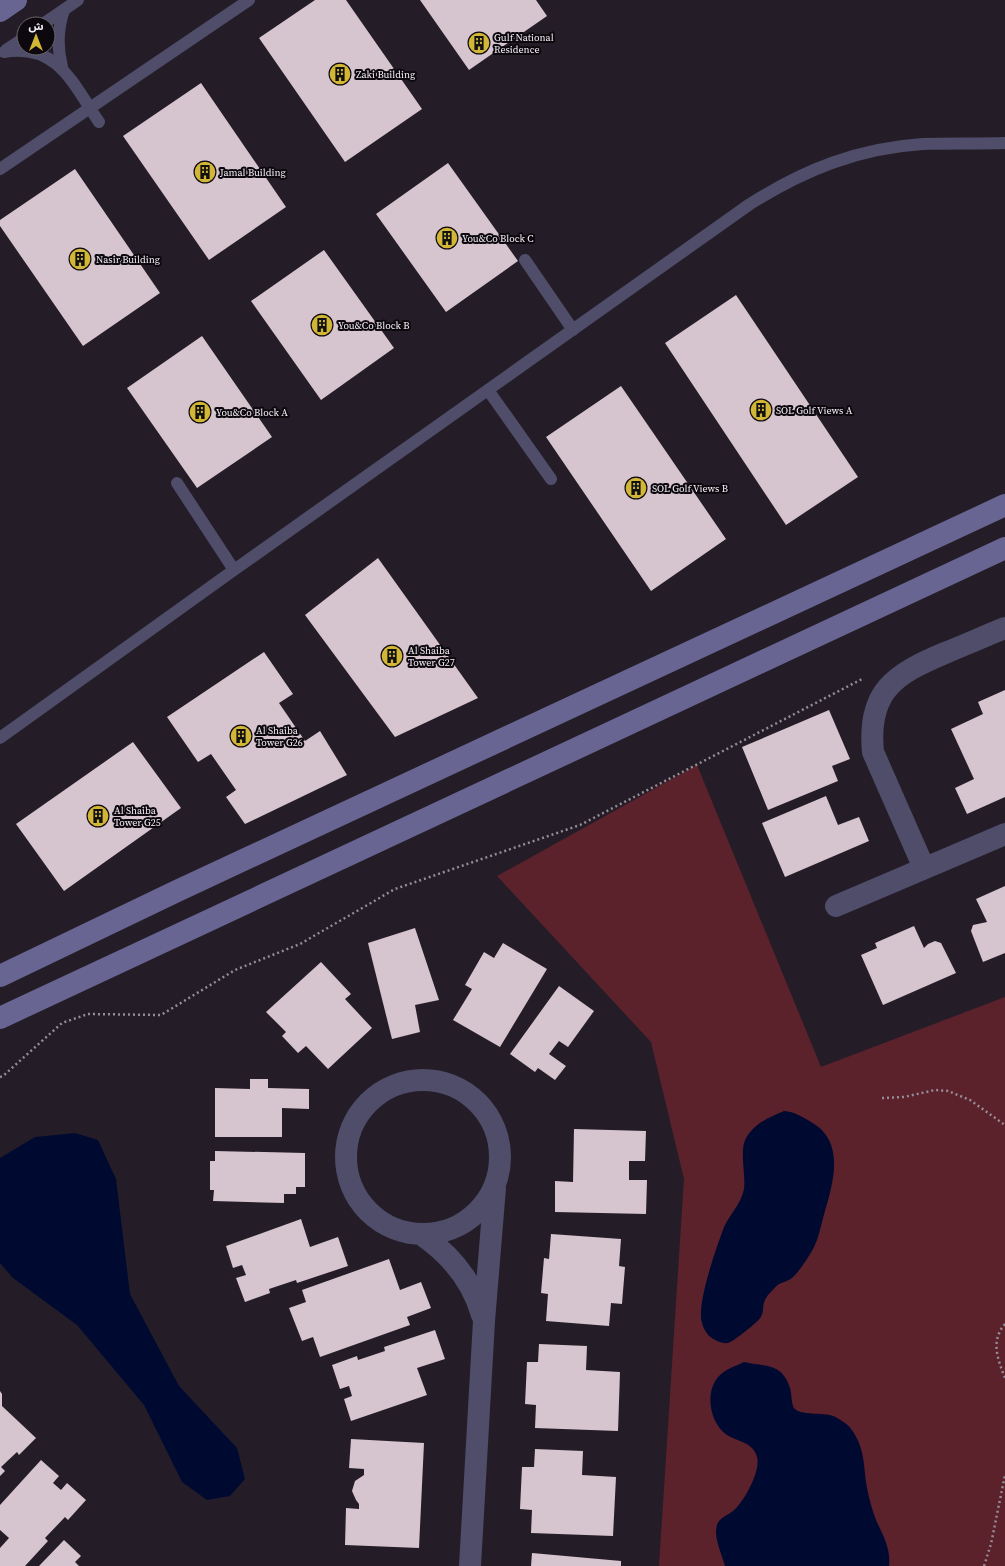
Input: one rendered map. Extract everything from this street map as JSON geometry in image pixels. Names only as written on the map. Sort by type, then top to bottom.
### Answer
[{"type":"street","points":[[0,11],[16,0]]},
{"type":"street","points":[[0,976],[177,891],[1005,505]]},
{"type":"street","points":[[0,1018],[1005,548]]},
{"type":"street","points":[[924,868],[874,752],[872,733],[874,715],[881,698],[892,683],[906,671],[1005,628]]},
{"type":"street","points":[[836,906],[1005,834]]},
{"type":"street","points":[[470,1566],[484,1321],[495,1186],[500,1166],[500,1145],[494,1126],[483,1108],[468,1094],[450,1084],[429,1080],[408,1081],[389,1088],[371,1099],[358,1115],[349,1133],[345,1153],[347,1174],[354,1193],[366,1210],[382,1223],[401,1232],[422,1235],[440,1233],[458,1227],[473,1216],[486,1202],[495,1186]]},
{"type":"street","points":[[422,1235],[436,1245],[461,1272],[479,1304],[484,1321]]},
{"type":"lane","points":[[55,16],[78,0]]},
{"type":"lane","points":[[0,169],[249,0]]},
{"type":"lane","points":[[64,10],[59,24],[58,38],[58,53],[62,67],[99,122]]},
{"type":"lane","points":[[2,53],[16,43]]},
{"type":"lane","points":[[2,53],[29,50],[41,53],[62,67]]},
{"type":"lane","points":[[0,738],[750,204],[782,185],[815,169],[850,156],[886,148],[923,144],[1005,143]]},
{"type":"lane","points":[[525,260],[573,330]]},
{"type":"lane","points":[[488,390],[551,479]]},
{"type":"lane","points":[[177,483],[234,570]]},
{"type":"path","points":[[0,1077],[3,1076],[62,1023],[88,1014],[161,1015],[234,970],[300,944],[395,889],[580,825],[870,675]]},
{"type":"path","points":[[882,1098],[904,1097],[935,1090],[948,1091],[960,1094],[1005,1125]]},
{"type":"path","points":[[1005,1324],[997,1339],[996,1349],[1005,1378]]},
{"type":"path","points":[[984,1566],[992,1537],[1005,1475]]},
{"type":"shaded area","points":[[697,765],[821,1067],[1005,997],[1005,1566],[659,1566],[684,1179],[651,1042],[497,876]]},
{"type":"water","points":[[784,1111],[801,1116],[822,1130],[829,1140],[833,1150],[834,1162],[831,1187],[820,1231],[812,1251],[795,1275],[779,1284],[768,1295],[759,1320],[731,1342],[721,1342],[709,1336],[702,1323],[701,1314],[704,1289],[726,1222],[743,1194],[743,1149],[746,1138],[753,1128]]},
{"type":"water","points":[[75,1133],[98,1140],[116,1179],[130,1294],[179,1386],[237,1448],[245,1479],[230,1496],[207,1500],[182,1482],[144,1405],[77,1325],[13,1278],[0,1263],[0,1158],[35,1137]]},
{"type":"water","points":[[744,1362],[772,1367],[782,1374],[787,1380],[793,1406],[797,1410],[806,1413],[824,1414],[835,1417],[845,1423],[852,1430],[861,1449],[866,1482],[875,1516],[888,1548],[889,1566],[725,1566],[718,1546],[716,1534],[717,1525],[720,1520],[733,1511],[742,1501],[751,1486],[758,1463],[755,1452],[749,1445],[727,1435],[721,1430],[713,1415],[710,1397],[715,1381],[720,1375],[728,1369]]},
{"type":"building","name":"Zaki Building","points":[[315,0],[346,0],[422,109],[345,162],[259,38]]},
{"type":"building","name":"Gulf National Residence","points":[[420,0],[536,0],[547,16],[469,70]]},
{"type":"building","name":"Jamal Building","points":[[201,83],[286,207],[209,260],[123,136]]},
{"type":"building","name":"You&Co Block C","points":[[448,163],[518,261],[446,312],[376,214]]},
{"type":"building","name":"Nasir Building","points":[[75,169],[160,293],[83,346],[0,226],[0,220]]},
{"type":"building","name":"You&Co Block B","points":[[324,250],[394,348],[321,400],[251,301]]},
{"type":"building","name":"SOL Golf Views A","points":[[736,295],[858,477],[786,525],[665,343]]},
{"type":"building","name":"You&Co Block A","points":[[202,336],[272,437],[197,488],[127,388]]},
{"type":"building","name":"SOL Golf Views B","points":[[621,386],[726,539],[651,591],[546,437]]},
{"type":"building","name":"Al Shaiba Tower G27","points":[[378,558],[478,698],[395,737],[305,615]]},
{"type":"building","name":"Al Shaiba Tower G26","points":[[264,652],[293,694],[279,703],[305,741],[320,731],[347,775],[245,824],[226,797],[236,790],[211,754],[198,762],[167,717]]},
{"type":"building","points":[[1005,690],[1005,797],[967,814],[955,788],[974,779],[951,729],[983,714],[978,702]]},
{"type":"building","points":[[829,710],[850,759],[832,766],[838,781],[768,810],[742,747]]},
{"type":"building","name":"Al Shaiba Tower G25","points":[[133,742],[181,808],[64,891],[16,824]]},
{"type":"building","points":[[826,796],[838,825],[859,817],[869,841],[785,877],[762,823]]},
{"type":"building","points":[[1005,886],[1005,953],[983,962],[971,931],[973,925],[987,922],[976,899]]},
{"type":"building","points":[[914,926],[924,948],[928,944],[935,941],[941,943],[956,973],[883,1005],[861,955],[877,948],[875,943]]},
{"type":"building","points":[[415,928],[439,1000],[415,1005],[420,1032],[392,1039],[368,943]]},
{"type":"building","points":[[503,943],[547,969],[500,1047],[453,1020],[472,989],[465,985],[484,952],[494,958]]},
{"type":"building","points":[[321,962],[351,994],[345,999],[372,1028],[328,1069],[306,1046],[298,1053],[282,1036],[286,1032],[266,1012]]},
{"type":"building","points":[[559,986],[594,1011],[568,1047],[559,1041],[549,1054],[566,1066],[555,1080],[538,1068],[535,1072],[510,1054]]},
{"type":"building","points":[[250,1079],[268,1079],[268,1088],[309,1089],[309,1109],[282,1108],[282,1137],[215,1137],[215,1088],[250,1089]]},
{"type":"building","points":[[574,1129],[646,1131],[645,1161],[629,1161],[629,1180],[647,1180],[646,1214],[555,1212],[555,1181],[573,1182]]},
{"type":"building","points":[[215,1151],[305,1153],[305,1187],[296,1187],[296,1194],[284,1194],[284,1203],[213,1201],[214,1190],[210,1190],[210,1161],[215,1161]]},
{"type":"building","points":[[301,1219],[310,1247],[338,1237],[348,1266],[297,1283],[296,1280],[269,1289],[270,1293],[245,1302],[236,1278],[246,1275],[242,1265],[233,1268],[226,1246]]},
{"type":"building","points":[[551,1234],[621,1239],[619,1266],[625,1267],[622,1304],[611,1303],[609,1326],[546,1321],[548,1294],[541,1293],[544,1258],[549,1259]]},
{"type":"building","points":[[389,1259],[400,1290],[421,1282],[431,1308],[407,1317],[410,1325],[320,1357],[313,1337],[302,1341],[289,1308],[306,1302],[302,1290]]},
{"type":"building","points":[[435,1330],[445,1359],[417,1368],[427,1395],[351,1421],[344,1399],[352,1396],[349,1386],[340,1389],[332,1365],[357,1356],[358,1360],[385,1351],[384,1347]]},
{"type":"building","points":[[539,1344],[587,1346],[586,1370],[620,1372],[618,1431],[535,1428],[536,1405],[525,1404],[527,1362],[538,1362]]},
{"type":"building","points":[[0,1391],[2,1394],[2,1406],[36,1438],[19,1455],[17,1452],[1,1467],[5,1471],[0,1476]]},
{"type":"building","points":[[351,1439],[424,1443],[419,1548],[345,1545],[346,1508],[359,1509],[359,1504],[352,1491],[355,1481],[364,1475],[364,1469],[349,1468]]},
{"type":"building","points":[[535,1449],[583,1451],[582,1475],[616,1477],[613,1536],[531,1533],[532,1510],[520,1509],[522,1467],[534,1467]]},
{"type":"building","points":[[41,1460],[59,1476],[53,1483],[61,1490],[67,1483],[86,1500],[68,1520],[65,1517],[45,1538],[48,1541],[25,1566],[0,1566],[0,1548],[9,1538],[0,1530],[0,1505]]},
{"type":"building","points":[[64,1540],[81,1556],[75,1562],[79,1566],[39,1566]]},
{"type":"building","points":[[532,1553],[621,1561],[621,1566],[531,1566]]},
{"type":"place","name":"Gulf National Residence","points":[[479,43]]},
{"type":"place","name":"Zaki Building","points":[[340,74]]},
{"type":"place","name":"Jamal Building","points":[[205,172]]},
{"type":"place","name":"You&Co Block C","points":[[447,238]]},
{"type":"place","name":"Nasir Building","points":[[80,259]]},
{"type":"place","name":"You&Co Block B","points":[[322,325]]},
{"type":"place","name":"SOL Golf Views A","points":[[761,410]]},
{"type":"place","name":"You&Co Block A","points":[[200,412]]},
{"type":"place","name":"SOL Golf Views B","points":[[636,488]]},
{"type":"place","name":"Al Shaiba Tower G27","points":[[392,656]]},
{"type":"place","name":"Al Shaiba Tower G26","points":[[241,736]]},
{"type":"place","name":"Al Shaiba Tower G25","points":[[98,816]]}]
